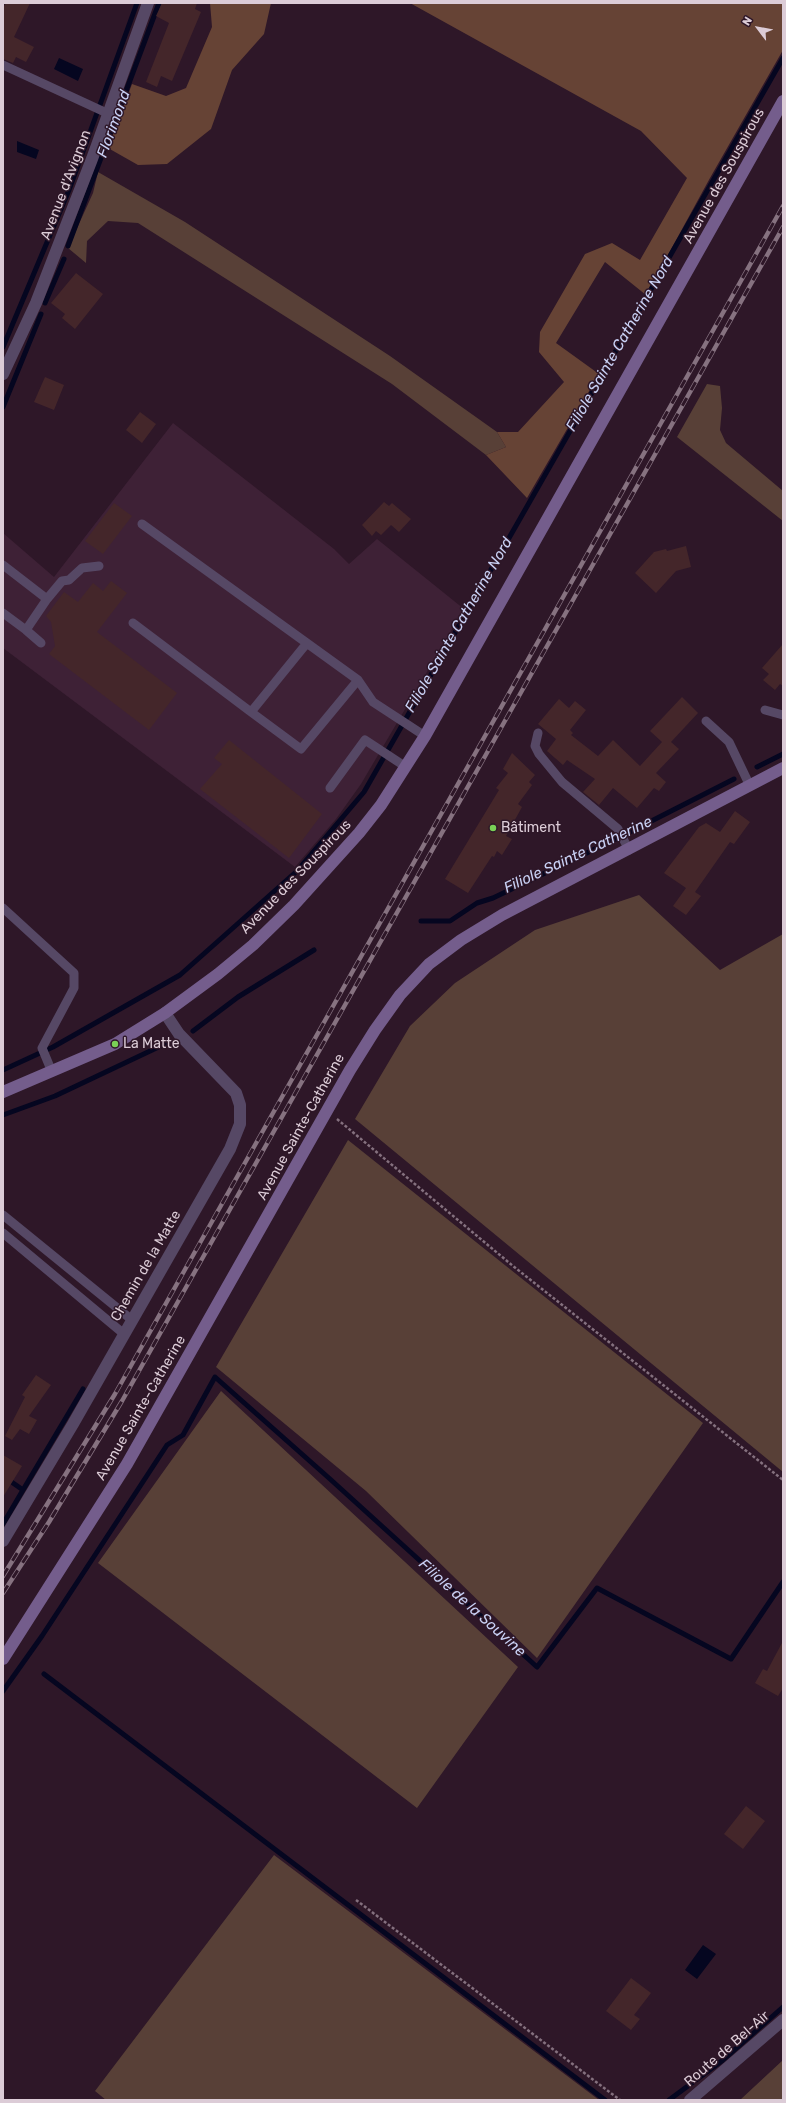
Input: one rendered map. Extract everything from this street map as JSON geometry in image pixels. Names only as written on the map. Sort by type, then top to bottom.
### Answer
[{"type":"main road","name":"Avenue des Souspirous","points":[[3,1092],[115,1044],[165,1013],[218,974],[247,950],[294,905],[359,833],[381,805],[425,736],[783,101]]},
{"type":"main road","name":"Avenue Sainte-Catherine","points":[[3,1659],[127,1464],[327,1111],[375,1030],[400,995],[429,964],[461,940],[502,915],[627,845],[750,786],[783,768]]},
{"type":"street","name":"Avenue d'Avignon","points":[[3,374],[36,303],[109,114],[148,3]]},
{"type":"street","name":"Chemin de la Matte","points":[[3,1541],[14,1525],[230,1149],[240,1124],[240,1105],[236,1093],[179,1034],[165,1013]]},
{"type":"street","points":[[3,1518],[14,1525]]},
{"type":"street","name":"Route de Bel-Air","points":[[690,2100],[783,2020]]},
{"type":"lane","points":[[3,65],[109,114]]},
{"type":"lane","points":[[142,524],[358,680],[373,702],[425,736]]},
{"type":"lane","points":[[3,565],[46,599]]},
{"type":"lane","points":[[26,630],[46,599],[62,581],[69,580],[82,568],[99,566]]},
{"type":"lane","points":[[3,613],[41,643]]},
{"type":"lane","points":[[133,622],[301,749],[358,680]]},
{"type":"lane","points":[[251,712],[307,643]]},
{"type":"lane","points":[[765,710],[783,715]]},
{"type":"lane","points":[[706,721],[729,742],[750,786]]},
{"type":"lane","points":[[538,733],[535,746],[539,754],[562,782],[618,829],[627,845]]},
{"type":"lane","points":[[330,788],[365,740],[406,767]]},
{"type":"lane","points":[[3,908],[74,972],[74,988],[42,1048],[52,1072]]},
{"type":"lane","points":[[3,1215],[132,1320]]},
{"type":"lane","points":[[3,1233],[124,1334]]},
{"type":"path","points":[[327,1111],[513,1266],[783,1480]]},
{"type":"path","points":[[356,1900],[620,2100]]},
{"type":"shaded area","points":[[210,3],[271,3],[264,34],[232,70],[211,129],[167,164],[138,165],[108,148],[132,84],[166,96],[186,88],[212,27]]},
{"type":"shaded area","points":[[410,3],[783,3],[783,50],[710,178],[646,295],[605,262],[556,343],[599,374],[527,498],[486,455],[506,447],[497,432],[518,432],[564,382],[539,352],[540,332],[585,254],[612,243],[640,260],[687,178],[641,131]]},
{"type":"shaded area","points":[[98,172],[185,222],[390,356],[497,432],[506,447],[486,455],[392,384],[138,223],[108,221],[87,241],[86,263],[68,248],[93,193]]},
{"type":"shaded area","points":[[707,384],[720,386],[722,408],[720,430],[726,443],[783,491],[783,521],[677,437]]},
{"type":"shaded area","points":[[173,423],[334,549],[349,564],[377,539],[464,609],[361,784],[336,819],[295,867],[3,648],[3,533],[54,577]]},
{"type":"shaded area","points":[[639,895],[720,970],[783,934],[783,1472],[355,1119],[410,1026],[455,983],[535,930]]},
{"type":"shaded area","points":[[348,1140],[703,1423],[537,1658],[366,1491],[216,1367]]},
{"type":"shaded area","points":[[221,1391],[518,1667],[417,1808],[98,1563]]},
{"type":"shaded area","points":[[274,1855],[599,2100],[106,2100],[95,2091]]},
{"type":"shaded area","points":[[783,2060],[783,2100],[740,2100]]},
{"type":"water","points":[[59,58],[83,69],[78,81],[54,69]]},
{"type":"water","points":[[17,141],[39,150],[36,159],[17,152]]},
{"type":"water","points":[[703,1945],[716,1954],[697,1979],[685,1970]]},
{"type":"building","points":[[6,3],[30,3],[14,37],[34,47],[26,62],[16,57],[13,63],[3,59],[3,8]]},
{"type":"building","points":[[162,3],[197,3],[195,9],[201,12],[172,81],[161,76],[157,87],[146,82],[169,23],[156,16]]},
{"type":"building","points":[[76,273],[103,294],[75,329],[62,318],[65,314],[51,303]]},
{"type":"building","points":[[45,377],[64,385],[54,410],[34,402]]},
{"type":"building","points":[[140,412],[156,424],[142,443],[126,430]]},
{"type":"building","points":[[384,502],[389,506],[392,503],[411,519],[399,532],[391,525],[381,535],[376,531],[372,536],[362,525]]},
{"type":"building","points":[[114,503],[132,516],[103,554],[85,541]]},
{"type":"building","points":[[686,546],[691,567],[676,571],[656,593],[635,573],[654,552],[666,549],[667,551]]},
{"type":"building","points":[[111,581],[127,593],[97,632],[177,693],[149,730],[49,654],[55,646],[51,622],[46,616],[64,592],[78,602],[93,583],[103,591]]},
{"type":"building","points":[[783,644],[783,686],[780,684],[775,690],[763,680],[769,674],[762,668]]},
{"type":"building","points":[[682,697],[698,713],[671,742],[679,749],[656,773],[666,782],[659,791],[654,788],[637,808],[613,788],[599,805],[583,792],[595,779],[567,760],[563,765],[547,751],[556,739],[538,724],[559,699],[569,708],[575,701],[586,710],[570,730],[573,733],[571,735],[598,756],[613,740],[640,766],[662,742],[650,731]]},
{"type":"building","points":[[229,740],[322,814],[289,858],[200,789],[222,764],[214,758]]},
{"type":"building","points":[[512,753],[535,775],[529,782],[532,785],[518,804],[522,807],[506,836],[512,839],[502,855],[497,851],[494,857],[492,856],[468,893],[445,879],[499,790],[496,788],[508,773],[503,769]]},
{"type":"building","points":[[735,811],[750,822],[734,844],[730,842],[695,892],[701,896],[686,915],[673,906],[686,888],[664,873],[699,827],[706,823],[720,832]]},
{"type":"building","points":[[36,1375],[51,1385],[29,1416],[37,1420],[29,1434],[20,1429],[12,1440],[5,1436],[25,1397],[22,1395]]},
{"type":"building","points":[[3,1455],[22,1466],[3,1497]]},
{"type":"building","points":[[783,1641],[783,1688],[778,1696],[755,1683],[763,1669],[767,1671]]},
{"type":"building","points":[[746,1806],[765,1821],[743,1849],[724,1834]]},
{"type":"building","points":[[631,1978],[651,1993],[634,2015],[640,2019],[631,2030],[606,2011]]},
{"type":"waterway","points":[[3,347],[69,190],[137,3]]},
{"type":"waterway","name":"Florimond","points":[[68,246],[159,3]]},
{"type":"waterway","name":"Filiole Sainte Catherine Nord","points":[[3,1070],[53,1047],[180,975],[297,871],[364,792],[783,58]]},
{"type":"waterway","name":"Florimond","points":[[45,303],[64,259]]},
{"type":"waterway","name":"Florimond","points":[[3,407],[41,314]]},
{"type":"waterway","name":"Filiole Sainte Catherine","points":[[757,767],[783,754]]},
{"type":"waterway","name":"Filiole Sainte Catherine","points":[[421,921],[450,921],[477,903],[493,898],[620,837],[734,779]]},
{"type":"waterway","name":"Filiole Sainte Catherine","points":[[193,1031],[238,997],[314,950]]},
{"type":"waterway","name":"Filiole Sainte Catherine","points":[[3,1115],[55,1096],[167,1043]]},
{"type":"waterway","name":"Filiole de la Souvine","points":[[3,1691],[42,1636],[167,1445],[183,1435],[215,1377],[537,1667],[597,1588],[731,1659],[783,1582]]},
{"type":"waterway","name":"Filiole de la Souvine","points":[[3,1476],[23,1490],[83,1389]]},
{"type":"waterway","points":[[3,1524],[23,1490]]},
{"type":"waterway","points":[[44,1674],[605,2100]]},
{"type":"waterway","points":[[669,2100],[723,2060],[783,2007]]},
{"type":"railway","points":[[3,1576],[115,1394],[783,206]]},
{"type":"railway","points":[[3,1593],[49,1522],[122,1401],[783,227]]},
{"type":"place","name":"Bâtiment","points":[[493,828]]},
{"type":"place","name":"La Matte","points":[[115,1044]]}]
